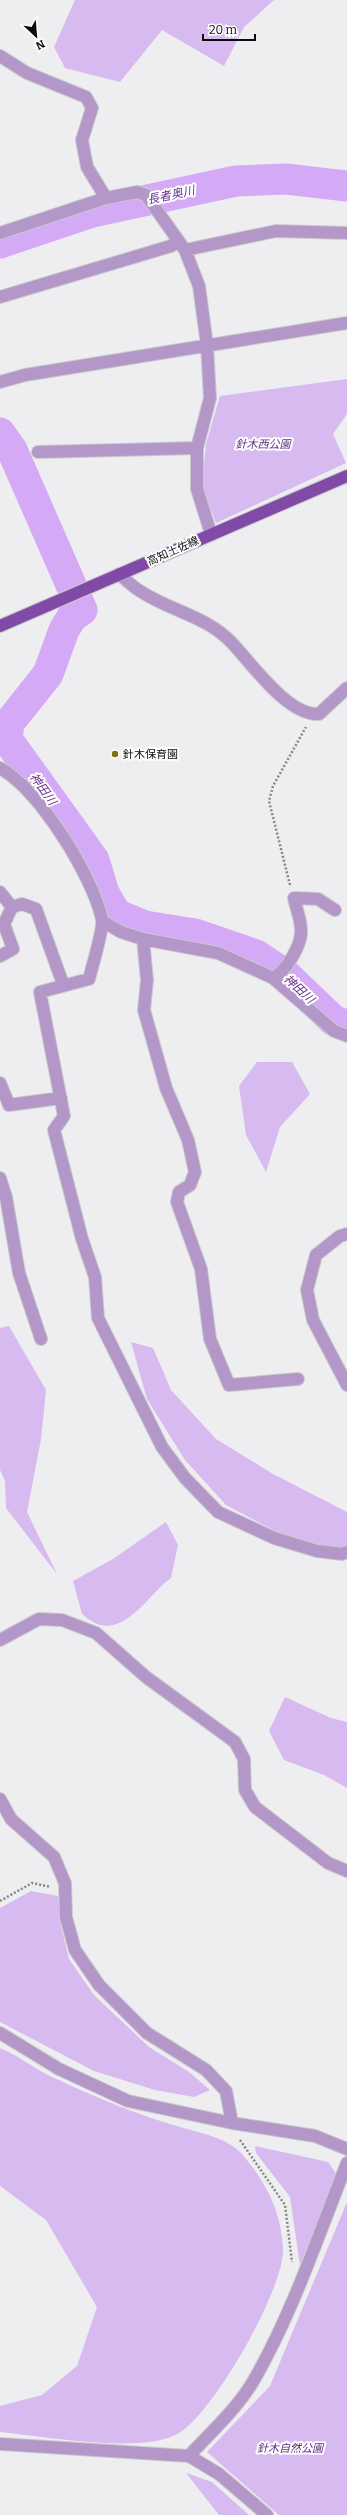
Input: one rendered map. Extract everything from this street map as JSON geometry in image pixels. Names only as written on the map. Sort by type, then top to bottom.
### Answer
[{"type":"main road","name":"高知土佐線","points":[[0,626],[347,476]]},
{"type":"street","points":[[0,56],[27,73],[86,97],[92,108],[82,140],[87,167],[106,198]]},
{"type":"street","points":[[0,233],[106,198],[137,192],[148,199],[182,245],[199,286],[207,345],[210,398],[197,448],[197,489],[212,534]]},
{"type":"street","points":[[0,297],[171,246],[276,230],[347,233]]},
{"type":"street","points":[[0,382],[25,374],[347,323]]},
{"type":"street","points":[[38,452],[197,448]]},
{"type":"street","points":[[119,574],[140,592],[210,624],[232,642],[258,674],[288,701],[308,715],[319,714],[347,688]]},
{"type":"street","points":[[0,768],[12,775],[31,795],[71,850],[88,879],[102,921],[89,979],[63,984],[40,992],[64,1116],[54,1130],[95,1277],[98,1318],[162,1447],[184,1478],[218,1512],[274,1538],[317,1551],[342,1554],[347,1552]]},
{"type":"street","points":[[0,892],[12,907]]},
{"type":"street","points":[[273,978],[279,975],[296,949],[302,930],[294,898],[318,899],[334,910]]},
{"type":"street","points":[[0,956],[13,949],[4,924],[12,907],[22,904],[36,909],[63,984]]},
{"type":"street","points":[[102,921],[121,932],[143,940],[218,953],[273,978],[334,1031],[347,1036]]},
{"type":"street","points":[[143,940],[147,980],[144,1010],[166,1088],[188,1140],[195,1172],[190,1185],[179,1192],[177,1202],[201,1269],[210,1339],[229,1385],[298,1379]]},
{"type":"street","points":[[0,1083],[9,1105],[61,1098]]},
{"type":"street","points":[[0,1178],[6,1197],[19,1273],[41,1340]]},
{"type":"street","points":[[347,1234],[340,1236],[316,1255],[307,1290],[313,1320],[347,1384]]},
{"type":"street","points":[[0,1640],[39,1619],[62,1620],[96,1633],[146,1677],[235,1742],[244,1759],[245,1790],[255,1807],[328,1863],[347,1871]]},
{"type":"street","points":[[0,1799],[11,1819],[54,1857],[65,1882],[66,1917],[75,1950],[99,1985],[147,2034],[206,2070],[226,2091],[232,2123]]},
{"type":"street","points":[[0,2033],[59,2069],[128,2101],[232,2123],[315,2136],[347,2149]]},
{"type":"street","points":[[188,2456],[230,2412],[253,2381],[295,2295],[347,2163]]},
{"type":"street","points":[[0,2444],[188,2456],[220,2474],[267,2515]]},
{"type":"path","points":[[294,898],[270,801],[273,786],[305,730],[308,715]]},
{"type":"path","points":[[0,1901],[32,1883],[66,1890]]},
{"type":"path","points":[[232,2123],[245,2148],[285,2205],[293,2267]]},
{"type":"green space","points":[[75,0],[274,0],[244,27],[224,66],[162,30],[120,82],[65,68],[54,47]]},
{"type":"green space","name":"針木西公園","points":[[347,379],[347,414],[333,434],[346,463],[216,523],[202,487],[206,444],[220,396]]},
{"type":"green space","points":[[257,1062],[292,1062],[310,1094],[280,1127],[266,1172],[246,1135],[239,1086]]},
{"type":"green space","points":[[9,1326],[46,1390],[41,1439],[27,1512],[57,1574],[6,1508],[5,1481],[0,1470],[0,1328]]},
{"type":"green space","points":[[131,1342],[153,1348],[171,1390],[216,1439],[273,1474],[347,1512],[347,1553],[277,1532],[226,1505],[185,1460],[147,1399]]},
{"type":"green space","points":[[166,1522],[178,1545],[171,1578],[137,1611],[118,1624],[108,1626],[97,1624],[82,1614],[73,1581],[113,1559]]},
{"type":"green space","points":[[285,1697],[331,1718],[347,1722],[347,1788],[324,1775],[284,1760],[269,1731]]},
{"type":"green space","points":[[31,1891],[58,1896],[61,1926],[69,1959],[94,1995],[149,2047],[189,2072],[210,2090],[194,2097],[155,2090],[94,2071],[0,2022],[0,1908]]},
{"type":"green space","points":[[0,2048],[50,2076],[100,2099],[169,2124],[209,2135],[230,2144],[242,2154],[251,2165],[271,2198],[282,2234],[283,2248],[281,2267],[273,2291],[245,2348],[228,2376],[194,2421],[179,2433],[163,2439],[142,2443],[118,2443],[66,2440],[0,2432],[0,2406],[42,2395],[77,2366],[97,2307],[46,2220],[0,2186]]},
{"type":"green space","points":[[255,2146],[328,2162],[337,2175],[300,2265],[290,2197],[256,2153]]},
{"type":"green space","name":"針木自然公園","points":[[347,2202],[347,2515],[279,2515],[207,2452],[270,2386]]},
{"type":"green space","points":[[186,2473],[212,2482],[249,2515],[219,2515]]},
{"type":"waterway","name":"長者奥川","points":[[0,243],[92,212],[236,181],[286,179],[347,186]]},
{"type":"waterway","name":"長者奥川","points":[[343,187],[347,188]]},
{"type":"waterway","name":"神田川","points":[[0,433],[12,450],[82,610],[72,617],[64,630],[48,674],[9,723],[7,739],[94,860],[104,893],[116,914],[145,926],[195,934],[256,955],[286,975],[334,1021],[347,1025]]},
{"type":"place","name":"針木保育園","points":[[115,754]]}]
